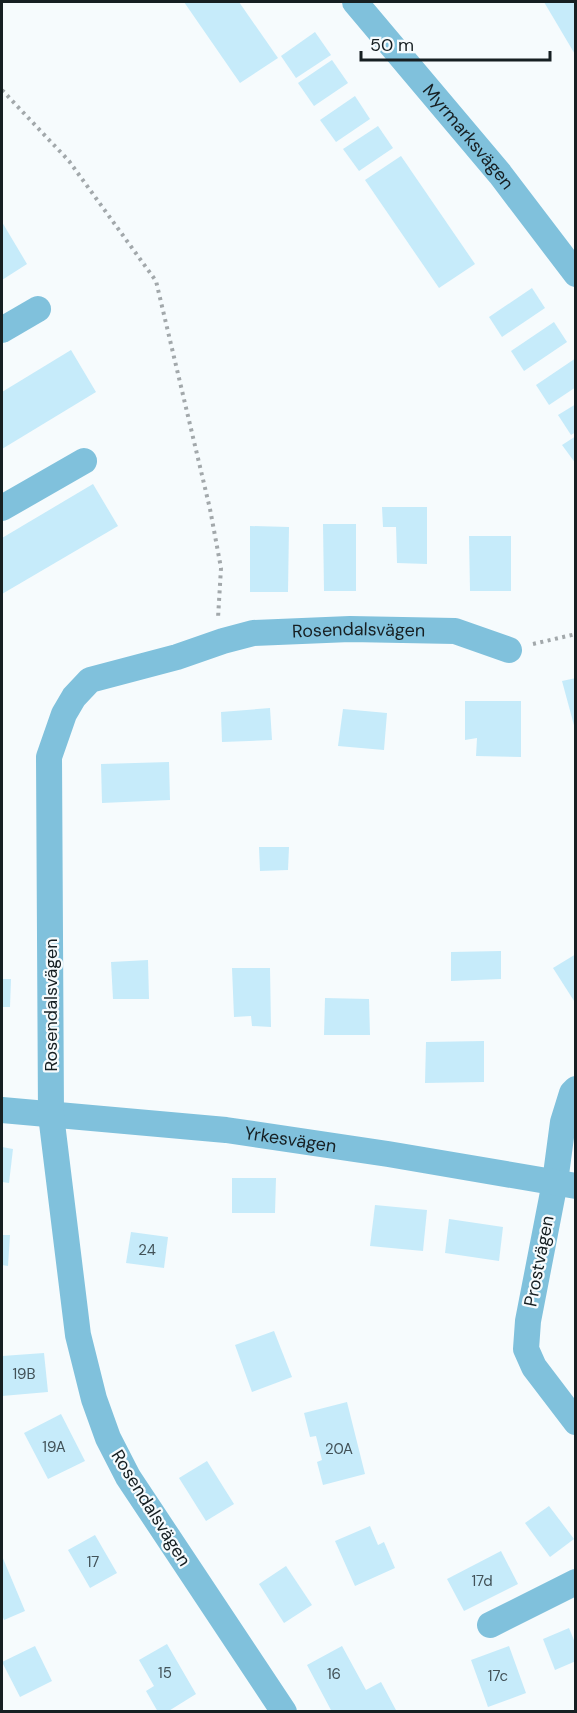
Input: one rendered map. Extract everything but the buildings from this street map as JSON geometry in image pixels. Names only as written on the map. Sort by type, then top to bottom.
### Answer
[{"type":"street","name":"Myrmarksvägen","points":[[355,2],[500,174],[576,274]]},
{"type":"street","points":[[2,330],[38,309]]},
{"type":"street","points":[[2,508],[84,461]]},
{"type":"street","name":"Rosendalsvägen","points":[[284,1712],[128,1477],[108,1438],[94,1399],[78,1335],[51,1115],[50,757],[64,714],[74,697],[90,680],[177,657],[253,633],[350,629],[455,631],[509,650]]},
{"type":"street","name":"Prostvägen","points":[[576,1089],[572,1093],[563,1122],[565,1184],[528,1321],[526,1349],[534,1367],[576,1422]]},
{"type":"street","name":"Yrkesvägen","points":[[2,1110],[226,1130],[565,1184]]},
{"type":"street","points":[[490,1625],[576,1582]]},
{"type":"path","points":[[2,90],[69,161],[156,281],[215,533],[221,568],[218,618],[223,641]]},
{"type":"path","points":[[509,650],[576,634]]}]
